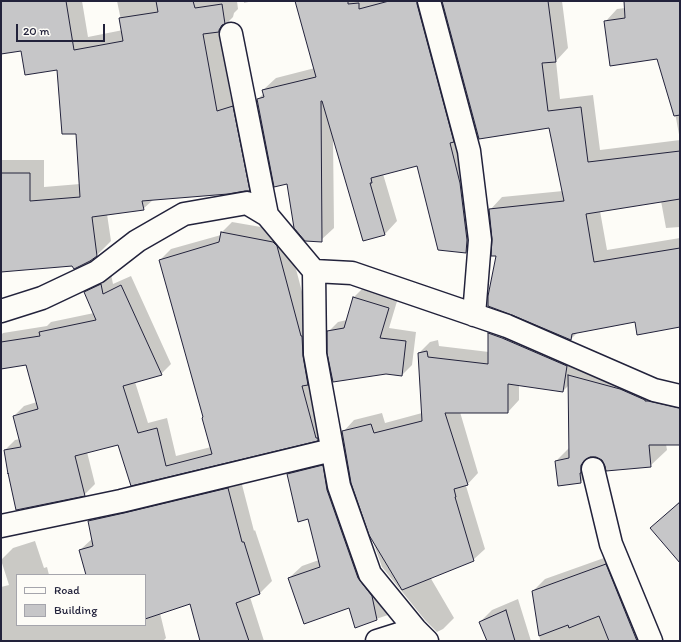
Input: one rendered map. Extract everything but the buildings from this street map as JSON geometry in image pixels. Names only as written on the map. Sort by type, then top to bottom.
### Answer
[{"type":"street","points":[[429,1],[469,151],[480,240],[474,315]]},
{"type":"street","points":[[231,34],[267,215]]},
{"type":"street","points":[[1,311],[42,298],[97,272],[137,241],[184,214],[247,203],[267,215],[314,271],[315,354],[332,450],[339,486],[370,574],[421,635]]},
{"type":"street","points":[[314,271],[352,273],[506,326],[654,390],[680,396]]},
{"type":"street","points":[[1,526],[121,501],[332,450]]},
{"type":"street","points":[[594,469],[610,544],[651,641]]},
{"type":"street","points":[[378,641],[421,635]]}]
